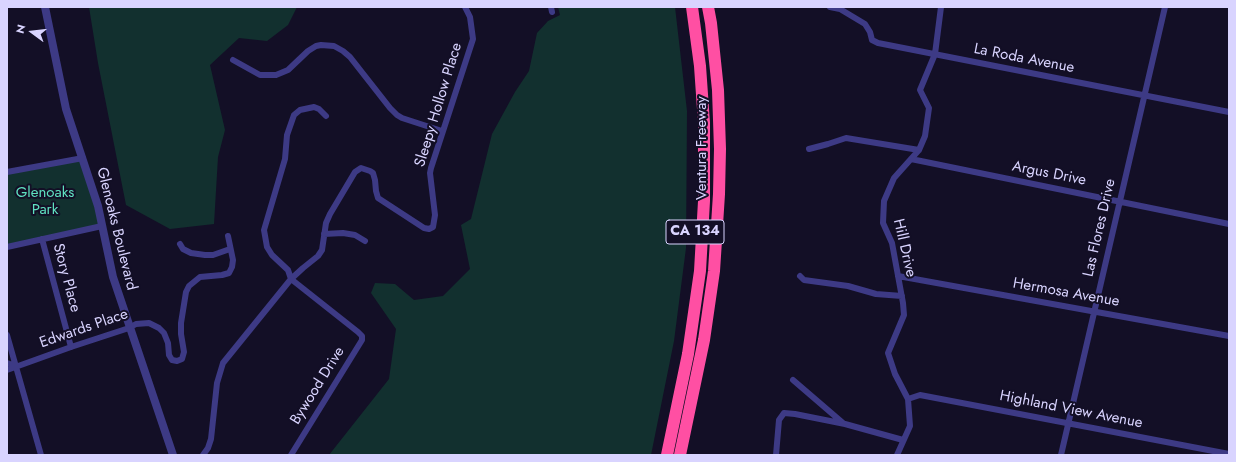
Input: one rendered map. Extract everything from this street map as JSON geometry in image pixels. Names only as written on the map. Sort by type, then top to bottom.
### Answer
[{"type":"highway","name":"Ventura Freeway","points":[[660,455],[687,318],[693,269],[695,236],[698,150],[697,106],[686,7]]},
{"type":"highway","points":[[667,455],[688,354],[700,271],[703,208],[704,123],[700,66],[692,7]]},
{"type":"highway","points":[[701,7],[707,47],[712,116],[714,183],[719,194]]},
{"type":"highway","name":"Ventura Freeway","points":[[680,455],[704,340],[714,271],[719,194],[720,148],[718,90],[708,7]]},
{"type":"street","name":"Glenoaks Boulevard","points":[[45,7],[66,108],[92,185],[113,277],[173,455]]},
{"type":"street","name":"Sleepy Hollow Place","points":[[324,234],[330,214],[340,196],[355,172],[361,168],[367,169],[374,173],[378,198],[424,228],[429,229],[433,227],[435,215],[430,173],[473,39],[470,17],[465,7]]},
{"type":"street","name":"La Roda Avenue","points":[[830,7],[840,9],[865,24],[870,32],[872,40],[878,43],[1229,112]]},
{"type":"street","name":"Hill Drive","points":[[897,455],[910,426],[908,399],[895,374],[888,353],[904,315],[892,243],[883,223],[884,201],[894,178],[919,150],[925,136],[929,108],[920,90],[935,54],[941,7]]},
{"type":"street","name":"Las Flores Drive","points":[[1061,455],[1165,7]]},
{"type":"street","points":[[233,60],[260,75],[276,75],[288,70],[308,51],[316,46],[334,46],[350,57],[397,115],[442,132]]},
{"type":"street","points":[[291,279],[288,270],[272,256],[267,247],[264,230],[285,159],[288,135],[294,114],[300,110],[314,107],[319,109],[326,116]]},
{"type":"street","points":[[809,149],[846,138],[919,150]]},
{"type":"street","points":[[7,172],[83,158]]},
{"type":"street","name":"Argus Drive","points":[[911,159],[1229,224]]},
{"type":"street","points":[[7,247],[102,226]]},
{"type":"street","points":[[203,455],[208,448],[211,439],[217,383],[223,362],[291,279],[318,256],[322,250],[324,234],[343,232],[355,235],[365,241]]},
{"type":"street","name":"Edwards Place","points":[[7,370],[15,366],[130,328],[136,324],[149,323],[164,333],[168,343],[169,355],[172,360],[177,362],[182,359],[184,352],[181,323],[186,292],[189,286],[200,277],[222,275],[229,272],[232,267],[233,260],[228,236]]},
{"type":"street","name":"Story Place","points":[[42,239],[71,347]]},
{"type":"street","points":[[180,244],[184,249],[191,253],[205,256],[230,248]]},
{"type":"street","points":[[800,276],[804,280],[848,286],[876,294],[902,296]]},
{"type":"street","name":"Hermosa Avenue","points":[[898,276],[1229,336]]},
{"type":"street","name":"Bywood Drive","points":[[291,279],[362,336],[361,343],[291,455]]},
{"type":"street","points":[[7,336],[41,455]]},
{"type":"street","points":[[7,363],[15,366]]},
{"type":"street","points":[[793,380],[844,424]]},
{"type":"street","name":"Highland View Avenue","points":[[908,399],[920,395],[1229,454]]},
{"type":"street","points":[[776,455],[779,420],[784,413],[844,424],[904,440]]},
{"type":"green space","points":[[89,7],[297,7],[288,25],[267,41],[239,38],[210,65],[225,130],[218,157],[214,224],[170,229],[126,205],[98,63]]},
{"type":"green space","points":[[558,7],[675,7],[687,111],[686,248],[674,341],[651,455],[329,455],[389,379],[396,329],[371,293],[375,283],[395,284],[414,300],[443,296],[470,269],[461,225],[471,219],[492,134],[515,92],[529,71],[537,33],[548,21],[560,15]]},
{"type":"green space","name":"Glenoaks Park","points":[[83,158],[102,226],[7,247],[7,172]]}]
